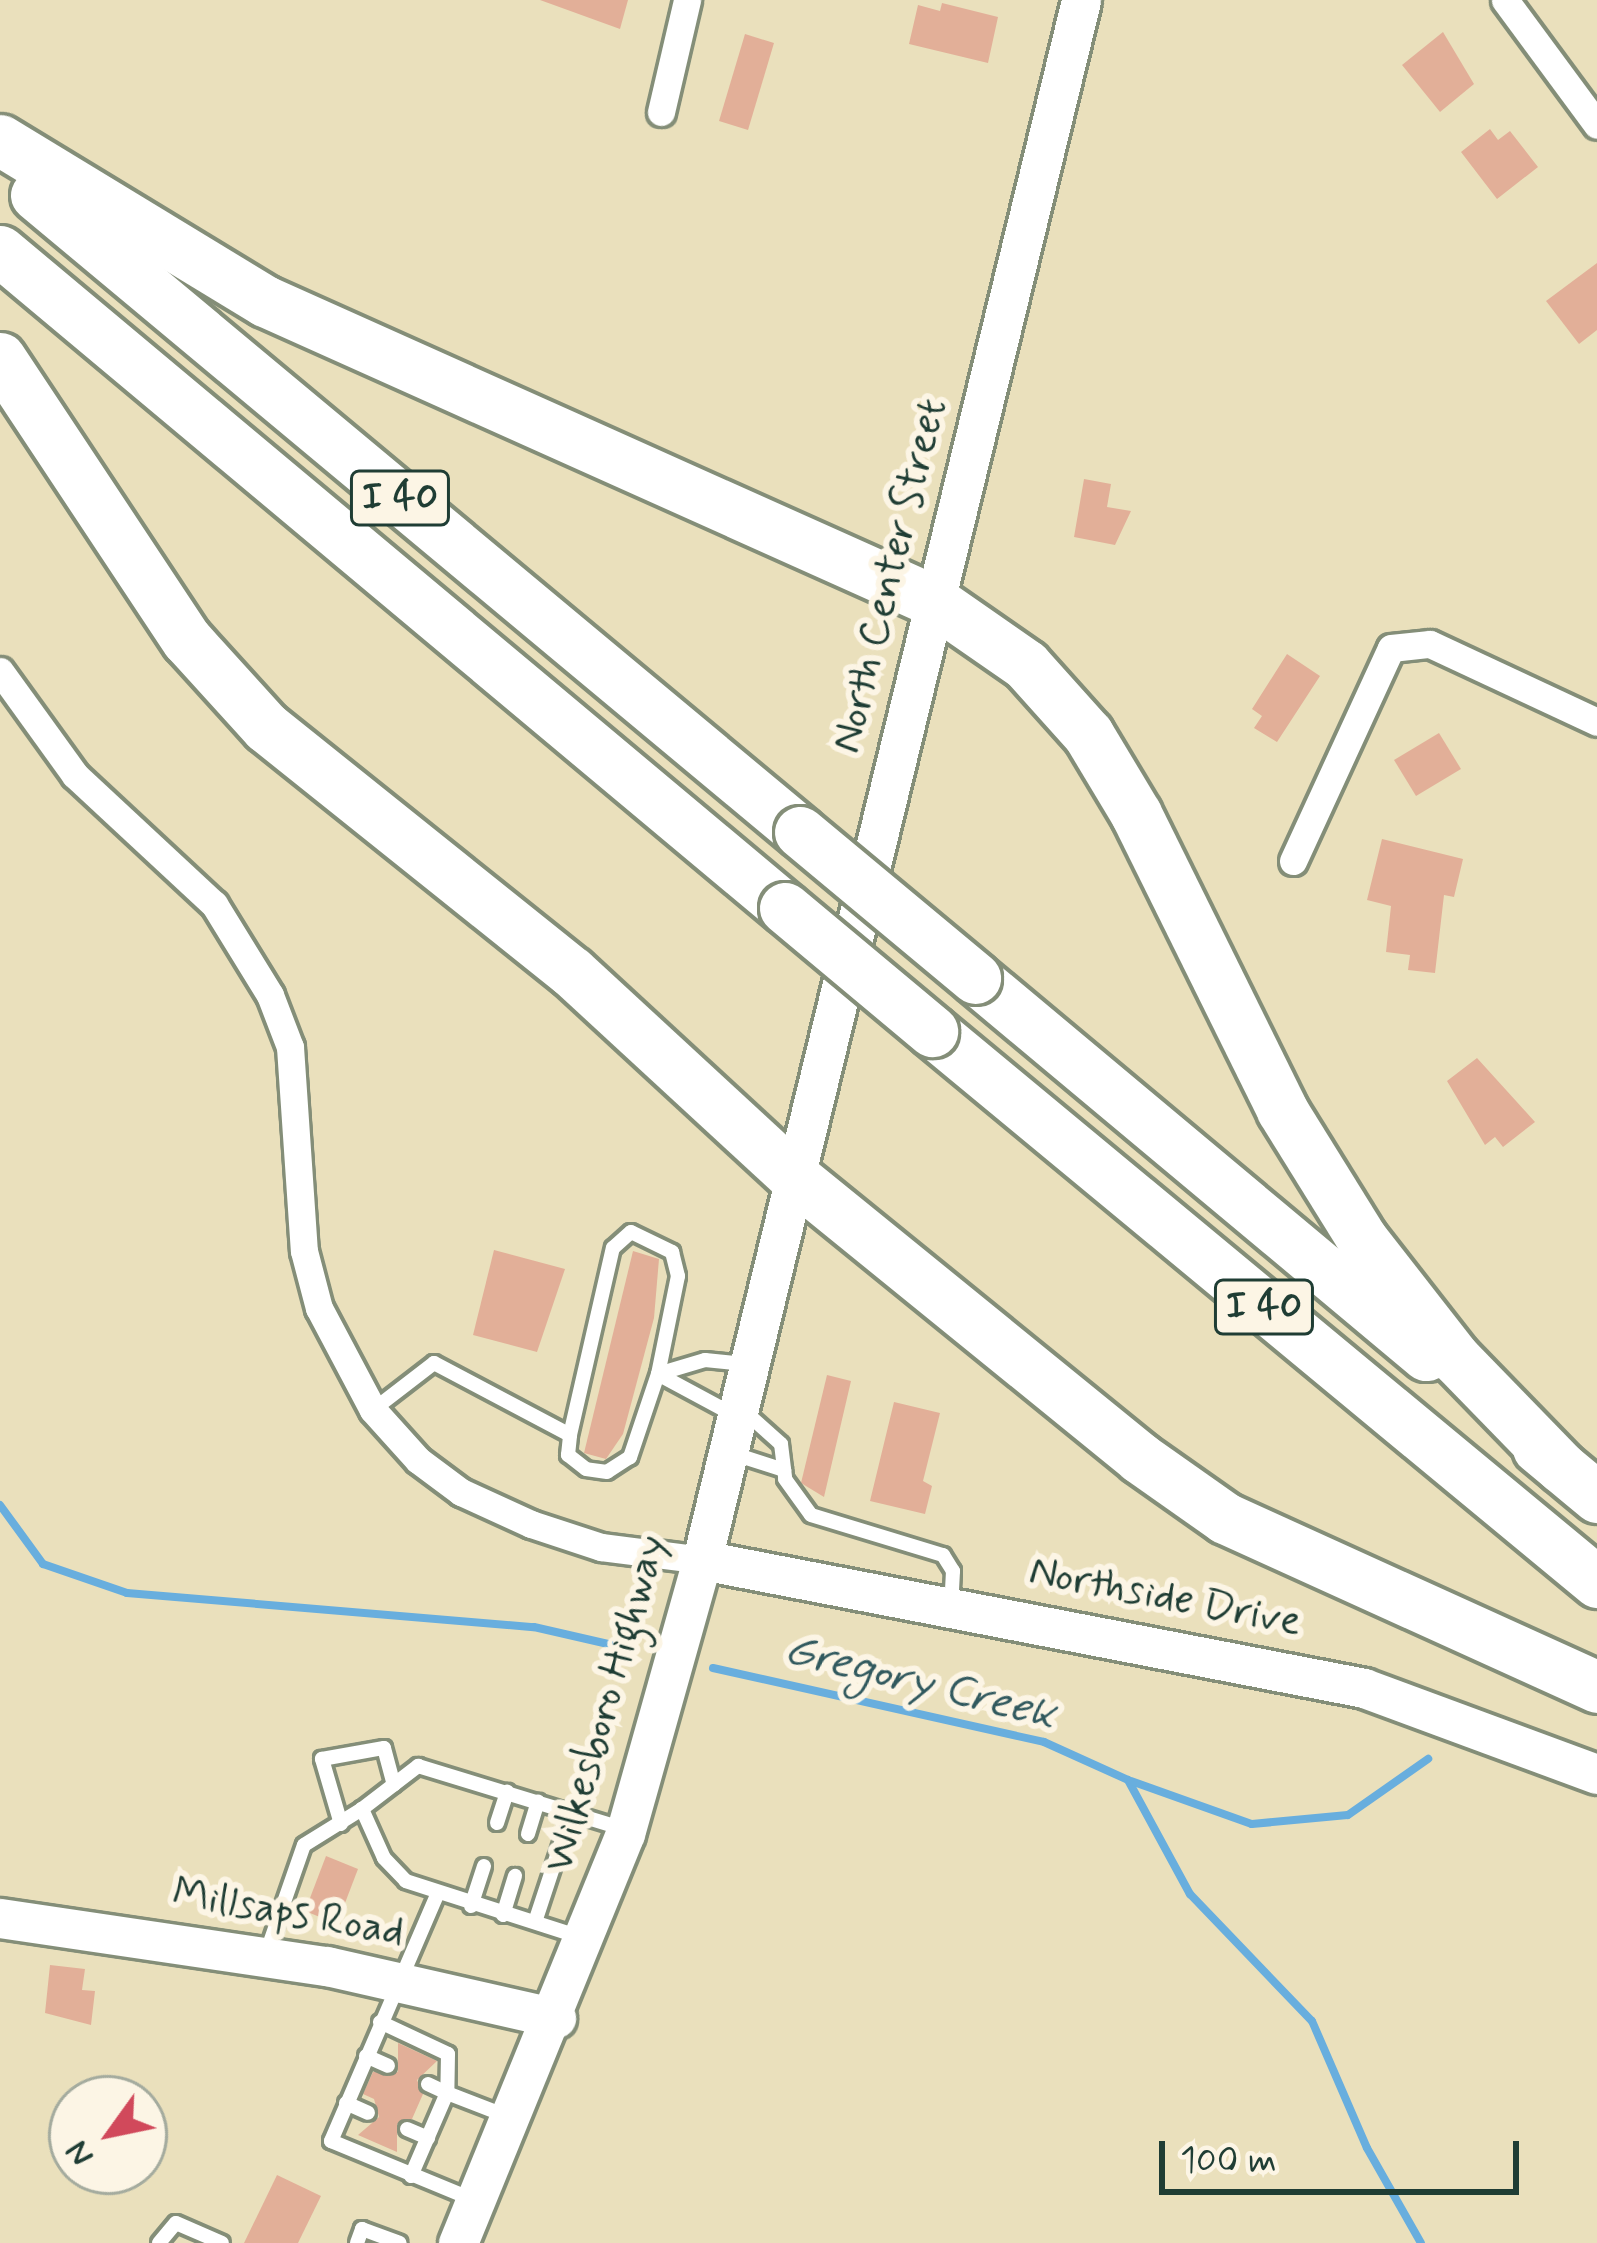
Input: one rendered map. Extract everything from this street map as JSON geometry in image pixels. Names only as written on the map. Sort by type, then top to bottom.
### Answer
[{"type":"highway","points":[[0,140],[265,301],[934,601],[1025,665],[1088,734],[1136,814],[1282,1110],[1362,1239],[1455,1358],[1579,1482]]},
{"type":"highway","name":"I 40","points":[[0,165],[1579,1482]]},
{"type":"highway","name":"I 40","points":[[0,251],[1597,1582]]},
{"type":"highway","points":[[0,358],[187,640],[266,727],[572,972],[792,1174],[1140,1458],[1225,1518],[1597,1687]]},
{"type":"main road","name":"North Center Street","points":[[792,1174],[1081,0]]},
{"type":"main road","name":"Wilkesboro Highway","points":[[458,2243],[556,2018],[626,1829],[702,1560],[792,1174]]},
{"type":"main road","name":"Northside Drive","points":[[702,1560],[1364,1688],[1597,1774]]},
{"type":"main road","name":"Millsaps Road","points":[[0,1918],[266,1956],[556,2018]]},
{"type":"street","points":[[661,112],[687,0]]},
{"type":"street","points":[[1505,0],[1597,125]]},
{"type":"street","points":[[1293,861],[1391,648],[1430,644],[1597,722]]},
{"type":"street","points":[[0,671],[75,775],[214,904],[270,995],[290,1047],[304,1251],[319,1308],[373,1410],[461,1492],[531,1524],[602,1546],[702,1560]]},
{"type":"lane","points":[[631,1232],[672,1252],[677,1276],[658,1374],[630,1456],[607,1472],[586,1469],[568,1456],[613,1248],[631,1232]]},
{"type":"lane","points":[[658,1374],[705,1360],[750,1365]]},
{"type":"lane","points":[[373,1410],[434,1363],[570,1435]]},
{"type":"lane","points":[[658,1374],[734,1424],[784,1470],[811,1515],[943,1555],[953,1571],[951,1606]]},
{"type":"lane","points":[[734,1424],[775,1433],[784,1470]]},
{"type":"lane","points":[[341,1824],[322,1759],[384,1748],[394,1785]]},
{"type":"lane","points":[[266,1956],[304,1845],[341,1824],[418,1766],[626,1829]]},
{"type":"lane","points":[[497,1823],[507,1792]]},
{"type":"lane","points":[[528,1834],[538,1802]]},
{"type":"lane","points":[[362,1809],[384,1858],[406,1881],[471,1906],[586,1939]]},
{"type":"lane","points":[[536,1922],[571,1813]]},
{"type":"lane","points":[[471,1906],[484,1866]]},
{"type":"lane","points":[[503,1915],[515,1876]]},
{"type":"lane","points":[[437,1895],[331,2141],[478,2200]]},
{"type":"lane","points":[[380,2022],[448,2054],[447,2093],[411,2176]]},
{"type":"lane","points":[[366,2056],[388,2066]]},
{"type":"lane","points":[[428,2084],[513,2118]]},
{"type":"lane","points":[[346,2103],[368,2113]]},
{"type":"lane","points":[[407,2129],[428,2138]]},
{"type":"lane","points":[[159,2243],[176,2223],[223,2243]]},
{"type":"lane","points":[[357,2243],[362,2229],[400,2243]]},
{"type":"building","points":[[540,0],[628,0],[620,29]]},
{"type":"building","points":[[942,3],[998,17],[988,63],[909,44],[918,5],[940,11]]},
{"type":"building","points":[[1443,32],[1474,84],[1440,112],[1402,65]]},
{"type":"building","points":[[745,34],[774,43],[748,130],[719,121]]},
{"type":"building","points":[[1490,129],[1498,140],[1510,131],[1538,167],[1497,199],[1461,152]]},
{"type":"building","points":[[1597,263],[1597,330],[1579,344],[1546,301]]},
{"type":"building","points":[[1084,479],[1111,484],[1107,507],[1131,511],[1115,545],[1074,537]]},
{"type":"building","points":[[1287,654],[1320,676],[1277,742],[1254,728],[1262,716],[1252,709]]},
{"type":"building","points":[[1439,733],[1461,769],[1416,796],[1394,760]]},
{"type":"building","points":[[1382,839],[1463,859],[1454,897],[1444,895],[1435,973],[1408,970],[1410,955],[1386,952],[1391,906],[1367,900]]},
{"type":"building","points":[[1477,1058],[1535,1122],[1503,1147],[1495,1137],[1485,1145],[1447,1081]]},
{"type":"building","points":[[494,1250],[565,1269],[537,1352],[473,1335]]},
{"type":"building","points":[[633,1251],[659,1259],[654,1318],[623,1434],[606,1459],[584,1453]]},
{"type":"building","points":[[827,1375],[851,1381],[824,1497],[801,1483]]},
{"type":"building","points":[[894,1402],[940,1413],[923,1481],[932,1486],[925,1514],[870,1501]]},
{"type":"building","points":[[326,1856],[358,1869],[337,1924],[305,1911]]},
{"type":"building","points":[[50,1965],[85,1969],[82,1990],[95,1991],[91,2025],[45,2013]]},
{"type":"building","points":[[398,2043],[437,2061],[417,2080],[423,2094],[412,2119],[397,2124],[397,2152],[358,2135],[379,2117],[374,2099],[363,2094],[373,2072],[398,2072]]},
{"type":"building","points":[[277,2175],[321,2196],[298,2243],[244,2243]]},
{"type":"waterway","name":"Gregory Creek","points":[[0,1505],[43,1564],[127,1593],[534,1627],[617,1646]]},
{"type":"waterway","name":"Gregory Creek","points":[[713,1668],[1044,1742],[1128,1780],[1190,1894],[1312,2021],[1367,2148],[1421,2243]]},
{"type":"waterway","points":[[1131,1781],[1252,1824],[1348,1815],[1428,1759]]}]
